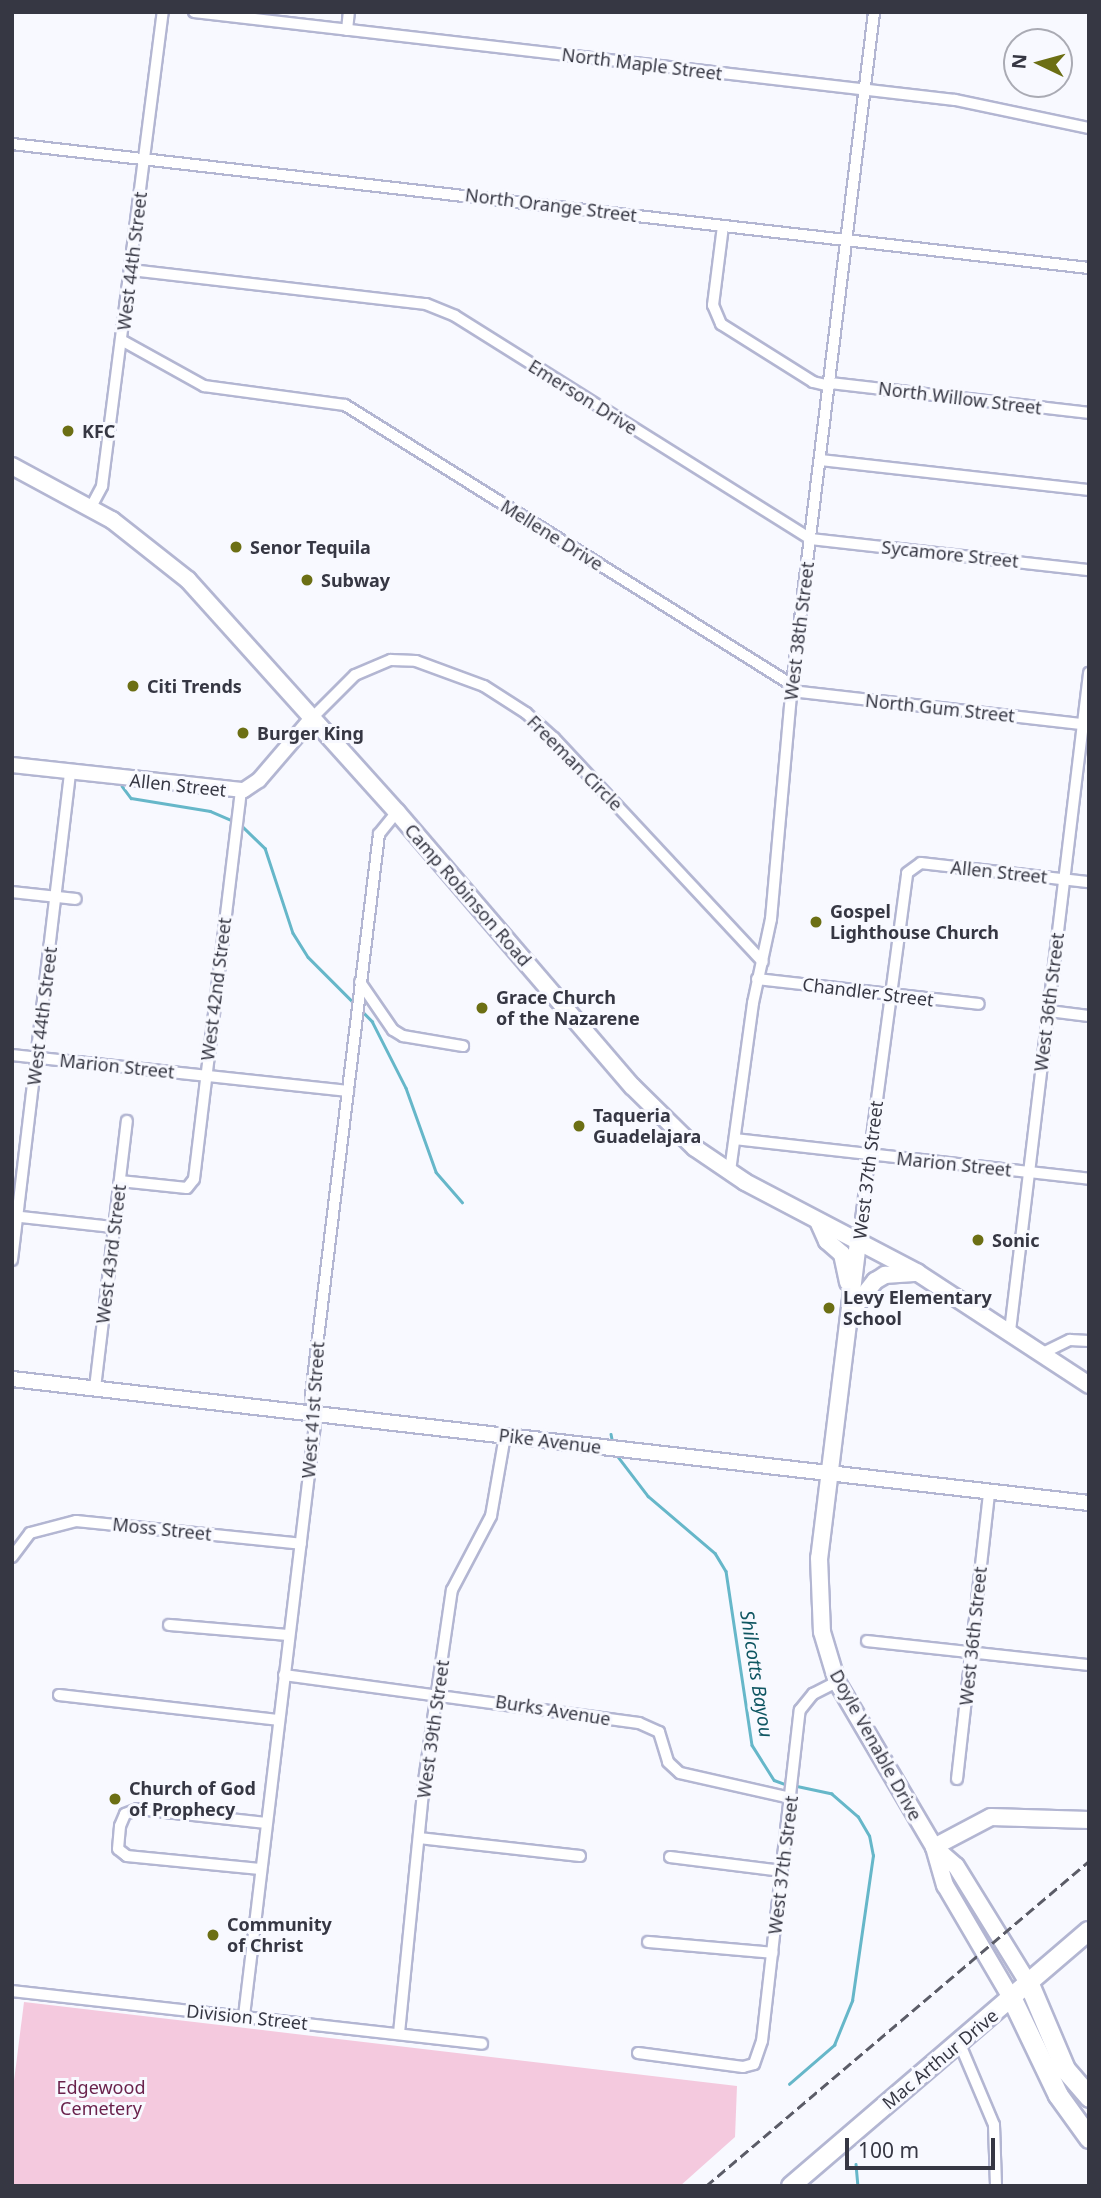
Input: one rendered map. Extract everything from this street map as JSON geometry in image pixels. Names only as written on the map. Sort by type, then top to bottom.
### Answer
[{"type":"highway","points":[[1028,1984],[1065,2069],[1089,2097]]},
{"type":"highway","points":[[1012,1999],[1058,2095],[1089,2138]]},
{"type":"main road","name":"Camp Robinson Road","points":[[12,466],[91,507],[140,539],[188,580],[397,812],[642,1097],[695,1148],[818,1221],[918,1273],[1089,1385]]},
{"type":"main road","points":[[818,1221],[827,1241],[842,1254],[852,1294]]},
{"type":"main road","name":"West 37th Street","points":[[829,1474],[858,1242]]},
{"type":"main road","points":[[849,1313],[875,1280],[885,1275],[918,1273]]},
{"type":"main road","name":"Doyle Venable Drive","points":[[829,1474],[818,1581],[822,1632],[837,1682],[934,1847],[945,1885],[1012,1999]]},
{"type":"main road","points":[[934,1847],[991,1817],[1089,1820]]},
{"type":"main road","name":"Doyle Venable Drive","points":[[934,1847],[956,1866],[1028,1984]]},
{"type":"main road","name":"Mac Arthur Drive","points":[[791,2186],[1089,1931]]},
{"type":"street","name":"West 44th Street","points":[[91,507],[102,486],[163,12]]},
{"type":"street","name":"North Maple Street","points":[[194,12],[1000,107],[1089,128]]},
{"type":"street","points":[[347,30],[349,12]]},
{"type":"street","name":"West 38th Street","points":[[730,1171],[757,979],[771,919],[792,688],[874,12]]},
{"type":"street","name":"North Orange Street","points":[[12,144],[1089,268]]},
{"type":"street","name":"North Willow Street","points":[[723,226],[713,304],[721,324],[813,382],[1089,413]]},
{"type":"street","name":"Emerson Drive","points":[[131,270],[426,304],[455,316],[811,539]]},
{"type":"street","name":"Mellene Drive","points":[[122,341],[204,386],[345,405],[792,688]]},
{"type":"street","points":[[821,460],[1089,490]]},
{"type":"street","name":"Sycamore Street","points":[[811,539],[1089,570]]},
{"type":"street","name":"Freeman Circle","points":[[313,717],[355,675],[391,660],[416,661],[484,686],[526,713],[554,738],[763,962]]},
{"type":"street","name":"West 36th Street","points":[[1010,1331],[1064,879],[1086,724],[1089,673]]},
{"type":"street","name":"North Gum Street","points":[[792,688],[1086,724]]},
{"type":"street","name":"Allen Street","points":[[12,765],[241,790],[259,780],[313,717]]},
{"type":"street","name":"West 44th Street","points":[[12,1260],[15,1216],[57,897],[70,773]]},
{"type":"street","name":"West 42nd Street","points":[[120,1181],[190,1186],[241,790]]},
{"type":"street","name":"West 41st Street","points":[[244,2016],[301,1544],[313,1411],[311,1396],[359,988],[379,834],[397,812]]},
{"type":"street","name":"Allen Street","points":[[911,868],[921,863],[1089,882]]},
{"type":"street","name":"West 37th Street","points":[[858,1242],[903,890],[911,868]]},
{"type":"street","points":[[12,892],[76,899]]},
{"type":"street","name":"Chandler Street","points":[[757,979],[979,1004]]},
{"type":"street","points":[[359,988],[393,1030],[403,1036],[463,1046]]},
{"type":"street","points":[[1049,1011],[1089,1016]]},
{"type":"street","name":"Marion Street","points":[[12,1055],[348,1091]]},
{"type":"street","name":"West 43rd Street","points":[[95,1388],[127,1121]]},
{"type":"street","name":"Marion Street","points":[[735,1139],[1089,1179]]},
{"type":"street","points":[[15,1216],[113,1227]]},
{"type":"street","points":[[1043,1353],[1070,1340],[1089,1341]]},
{"type":"street","name":"Pike Avenue","points":[[12,1379],[313,1411],[505,1436],[1089,1503]]},
{"type":"street","name":"West 39th Street","points":[[399,2033],[419,1838],[452,1590],[491,1516],[505,1436]]},
{"type":"street","name":"West 36th Street","points":[[957,1779],[989,1492]]},
{"type":"street","name":"Moss Street","points":[[12,1557],[26,1536],[48,1525],[76,1521],[301,1544]]},
{"type":"street","points":[[169,1625],[289,1635]]},
{"type":"street","points":[[867,1641],[1089,1665]]},
{"type":"street","name":"Burks Avenue","points":[[284,1675],[439,1694],[652,1727],[659,1732],[668,1762],[680,1773],[791,1797]]},
{"type":"street","name":"West 37th Street","points":[[638,2053],[751,2066],[762,2041],[800,1710],[813,1694],[837,1682]]},
{"type":"street","points":[[59,1695],[278,1720]]},
{"type":"street","points":[[260,1869],[127,1856],[118,1849],[120,1826],[125,1814],[138,1809],[266,1823]]},
{"type":"street","points":[[419,1838],[580,1856]]},
{"type":"street","points":[[670,1857],[782,1871]]},
{"type":"street","points":[[648,1942],[772,1953]]},
{"type":"street","name":"Division Street","points":[[12,1991],[482,2044]]},
{"type":"street","points":[[959,2042],[994,2125],[996,2186]]},
{"type":"green space","name":"Edgewood Cemetery","points":[[24,2002],[737,2086],[735,2137],[680,2186],[12,2186],[12,2097]]},
{"type":"waterway","points":[[122,786],[131,798],[210,811],[234,821]]},
{"type":"waterway","points":[[240,824],[265,848],[293,933],[308,957],[356,1005]]},
{"type":"waterway","points":[[361,1010],[372,1021],[406,1088],[436,1172],[462,1202]]},
{"type":"waterway","name":"Shilcotts Bayou","points":[[611,1434],[613,1444]]},
{"type":"waterway","name":"Shilcotts Bayou","points":[[616,1454],[648,1496],[715,1553],[726,1571],[752,1745],[774,1780],[788,1785]]},
{"type":"waterway","name":"Shilcotts Bayou","points":[[789,2084],[834,2045],[852,2001],[873,1856],[869,1836],[858,1817],[832,1794],[794,1786]]},
{"type":"waterway","name":"Shilcotts Bayou","points":[[856,2164],[858,2186]]},
{"type":"railway","points":[[706,2186],[1089,1861]]},
{"type":"place","name":"KFC","points":[[68,431]]},
{"type":"place","name":"Senor Tequila","points":[[236,547]]},
{"type":"place","name":"Subway","points":[[307,580]]},
{"type":"place","name":"Citi Trends","points":[[133,686]]},
{"type":"place","name":"Burger King","points":[[243,733]]},
{"type":"place","name":"Gospel Lighthouse Church","points":[[816,922]]},
{"type":"place","name":"Grace Church of the Nazarene","points":[[482,1008]]},
{"type":"place","name":"Taqueria Guadelajara","points":[[579,1126]]},
{"type":"place","name":"Sonic","points":[[978,1240]]},
{"type":"place","name":"Levy Elementary School","points":[[829,1308]]},
{"type":"place","name":"Church of God of Prophecy","points":[[115,1799]]},
{"type":"place","name":"Community of Christ","points":[[213,1935]]}]
